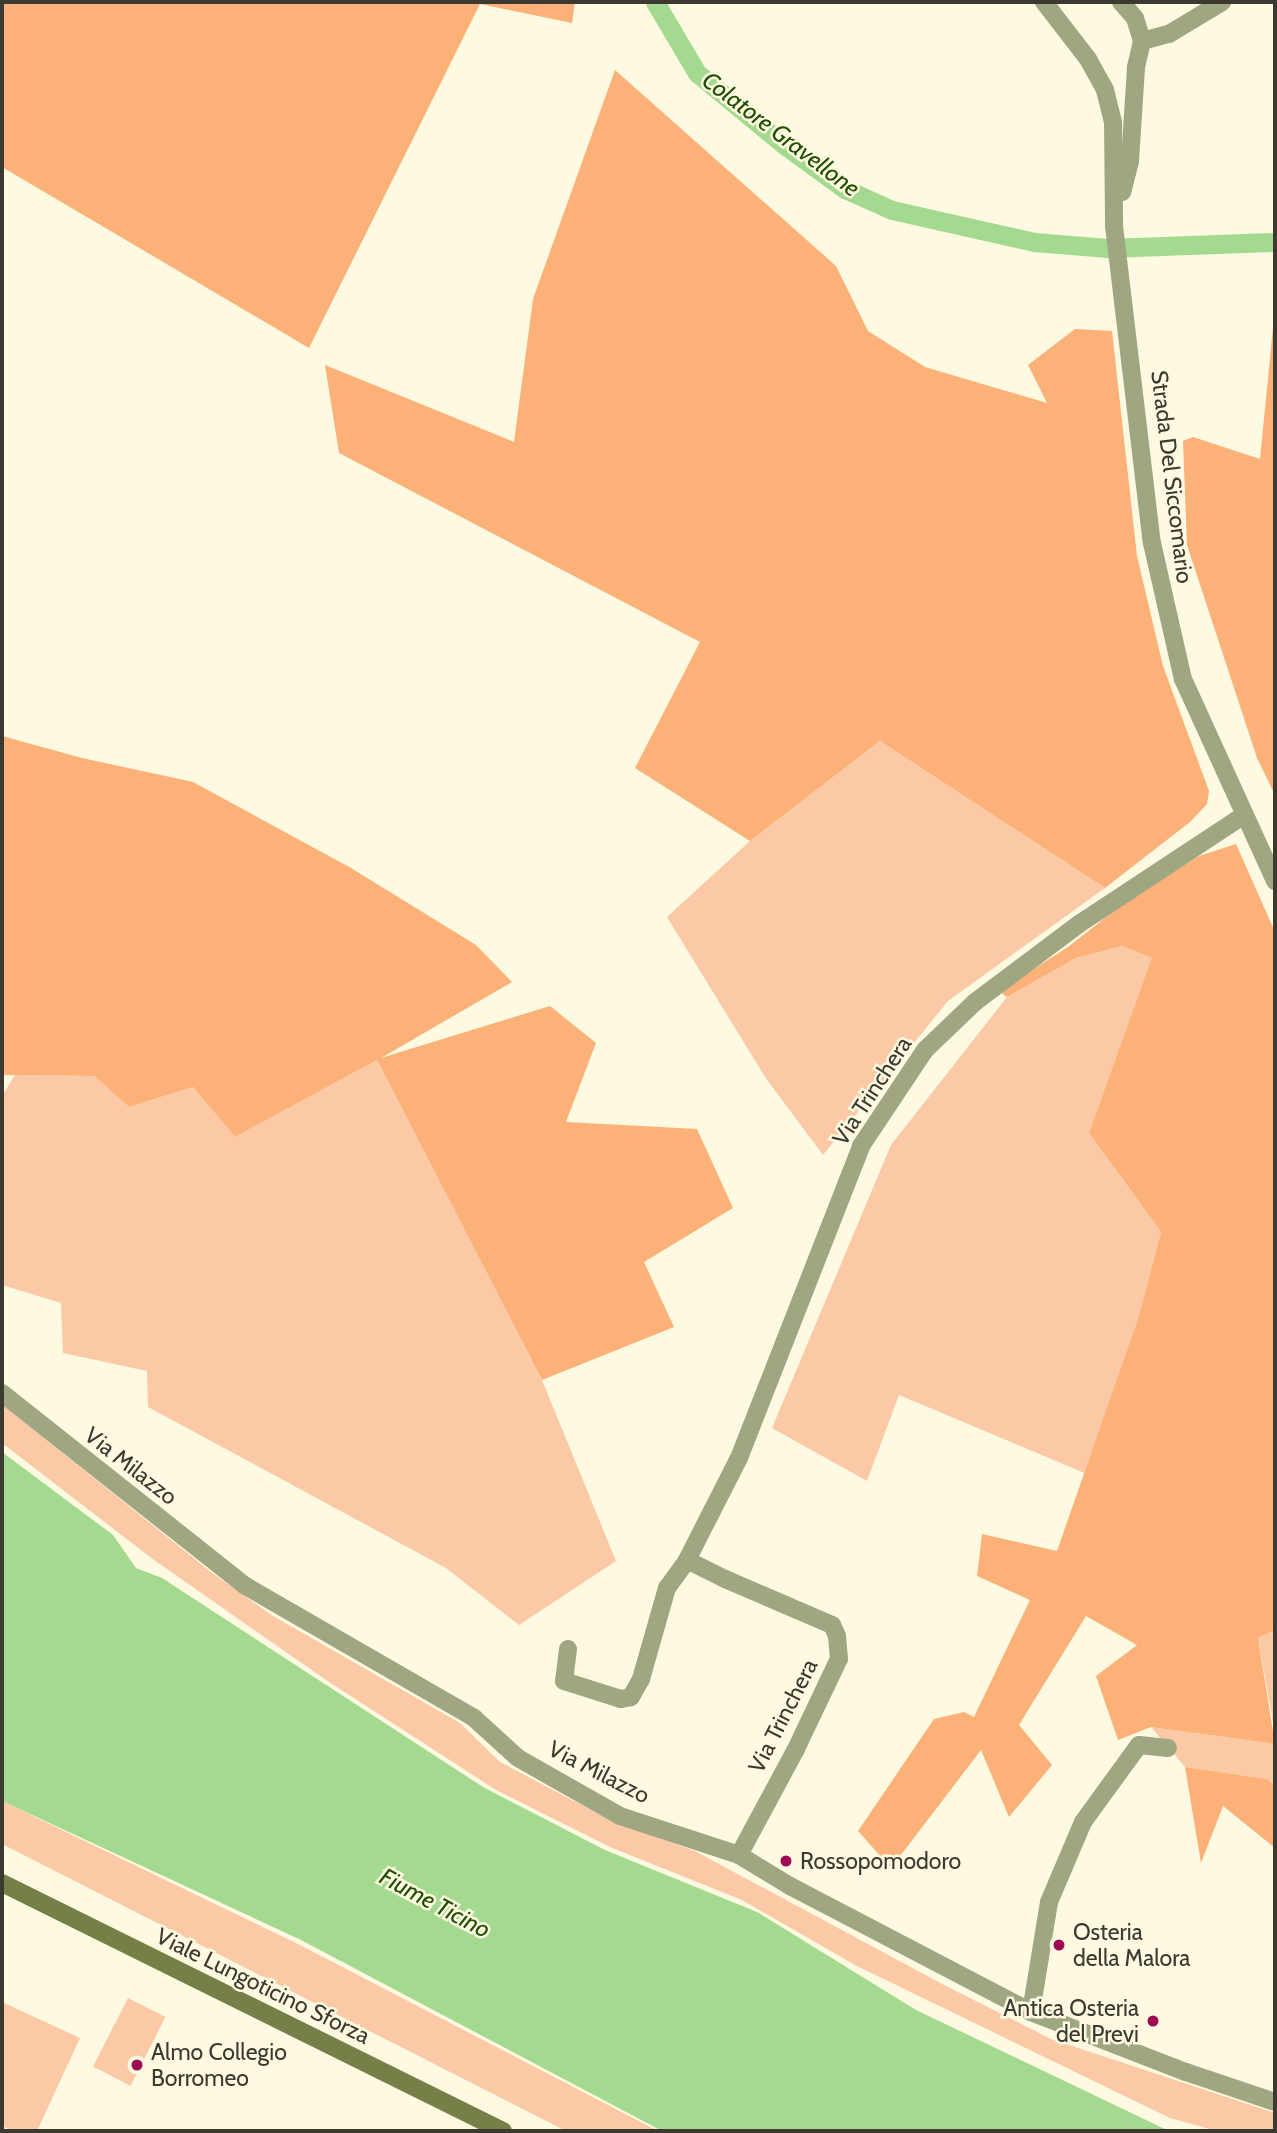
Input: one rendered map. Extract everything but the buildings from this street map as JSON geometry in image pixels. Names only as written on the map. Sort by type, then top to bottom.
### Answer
[{"type":"main road","name":"Viale Lungoticino Sforza","points":[[2,1883],[503,2131]]},
{"type":"street","points":[[1044,2],[1088,59],[1105,90],[1114,121],[1114,226]]},
{"type":"street","points":[[1114,226],[1130,161],[1136,68],[1142,41],[1135,18],[1121,2]]},
{"type":"street","points":[[1142,41],[1169,34],[1222,2]]},
{"type":"street","name":"Strada Del Siccomario","points":[[1114,226],[1152,543],[1166,611],[1183,679],[1243,816],[1275,881]]},
{"type":"street","name":"Via Trinchera","points":[[568,1649],[564,1681],[621,1699],[631,1697],[641,1679],[667,1588],[687,1560],[739,1458],[861,1146],[925,1050],[975,1002],[1040,951],[1243,816]]},
{"type":"street","name":"Via Milazzo","points":[[2,1393],[244,1585],[474,1718],[518,1758],[620,1816],[738,1855],[801,1892],[1031,2012],[1186,2072],[1275,2102]]},
{"type":"street","name":"Via Trinchera","points":[[687,1560],[832,1625],[837,1636],[839,1659],[796,1749],[738,1855]]},
{"type":"street","points":[[1031,2012],[1049,1902],[1083,1822],[1139,1745],[1168,1748]]},
{"type":"shaded area","points":[[2,2],[575,2],[572,23],[480,4],[309,348],[2,167]]},
{"type":"shaded area","points":[[615,70],[836,266],[868,331],[925,367],[1047,403],[1028,365],[1075,329],[1112,331],[1137,556],[1163,666],[1209,791],[1207,804],[1190,822],[1105,888],[880,741],[750,841],[635,768],[700,642],[339,453],[325,365],[514,442],[533,299]]},
{"type":"shaded area","points":[[1275,307],[1275,795],[1257,758],[1187,545],[1183,441],[1193,437],[1260,459]]},
{"type":"shaded area","points":[[2,736],[82,758],[193,782],[351,868],[476,945],[512,982],[381,1058],[550,1006],[596,1043],[566,1122],[697,1129],[733,1208],[644,1262],[674,1327],[542,1380],[377,1060],[235,1137],[193,1087],[129,1107],[94,1076],[2,1075]]},
{"type":"shaded area","points":[[880,741],[1105,888],[948,1001],[823,1155],[765,1077],[667,917],[750,841]]},
{"type":"shaded area","points":[[1236,844],[1275,932],[1275,1630],[1258,1638],[1275,1744],[1151,1727],[1118,1740],[1096,1676],[1137,1645],[1086,1616],[1019,1725],[1052,1765],[1009,1817],[981,1750],[891,1868],[858,1831],[934,1719],[964,1712],[974,1717],[1030,1600],[977,1576],[982,1534],[1057,1551],[1138,1319],[1161,1232],[1089,1133],[1152,958],[1122,946],[1076,958],[1007,997],[999,991],[1068,947],[1129,899],[1199,856]]},
{"type":"shaded area","points":[[1122,946],[1153,958],[1089,1133],[1161,1232],[1138,1319],[1087,1474],[899,1395],[867,1481],[772,1428],[891,1145],[1007,997],[1076,958]]},
{"type":"shaded area","points":[[377,1060],[542,1380],[616,1561],[519,1625],[446,1568],[148,1407],[147,1371],[63,1353],[61,1303],[2,1285],[2,1096],[15,1075],[94,1076],[129,1107],[193,1087],[235,1137]]},
{"type":"shaded area","points":[[2,1404],[211,1572],[273,1616],[460,1723],[500,1762],[612,1821],[695,1851],[944,1985],[1051,2039],[1275,2113],[1275,2131],[1217,2131],[1170,2118],[855,1965],[742,1900],[610,1847],[496,1790],[326,1680],[154,1560],[2,1443]]},
{"type":"shaded area","points":[[1275,1630],[1275,1734],[1258,1638]]},
{"type":"shaded area","points":[[1151,1727],[1275,1744],[1275,1786],[1267,1779],[1185,1767]]},
{"type":"shaded area","points":[[1185,1767],[1267,1779],[1275,1786],[1275,1848],[1223,1806],[1201,1863]]},
{"type":"shaded area","points":[[2,1801],[300,1945],[658,2131],[566,2131],[2,1844]]},
{"type":"shaded area","points":[[128,1998],[165,2017],[130,2086],[93,2067]]},
{"type":"shaded area","points":[[2,2002],[80,2038],[37,2131],[13,2131],[2,2126]]},
{"type":"water","name":"Fiume Ticino","points":[[2,1452],[113,1535],[136,1568],[162,1578],[483,1787],[605,1850],[757,1912],[916,2010],[1169,2131],[662,2131],[301,1940],[2,1801]]},
{"type":"waterway","name":"Colatore Gravellone","points":[[655,2],[697,73],[783,144],[845,189],[892,210],[1034,242],[1108,248],[1275,242]]},
{"type":"place","name":"Rossopomodoro","points":[[786,1861]]},
{"type":"place","name":"Osteria della Malora","points":[[1059,1945]]},
{"type":"place","name":"Antica Osteria del Previ","points":[[1153,2021]]},
{"type":"place","name":"Almo Collegio Borromeo","points":[[137,2065]]}]
